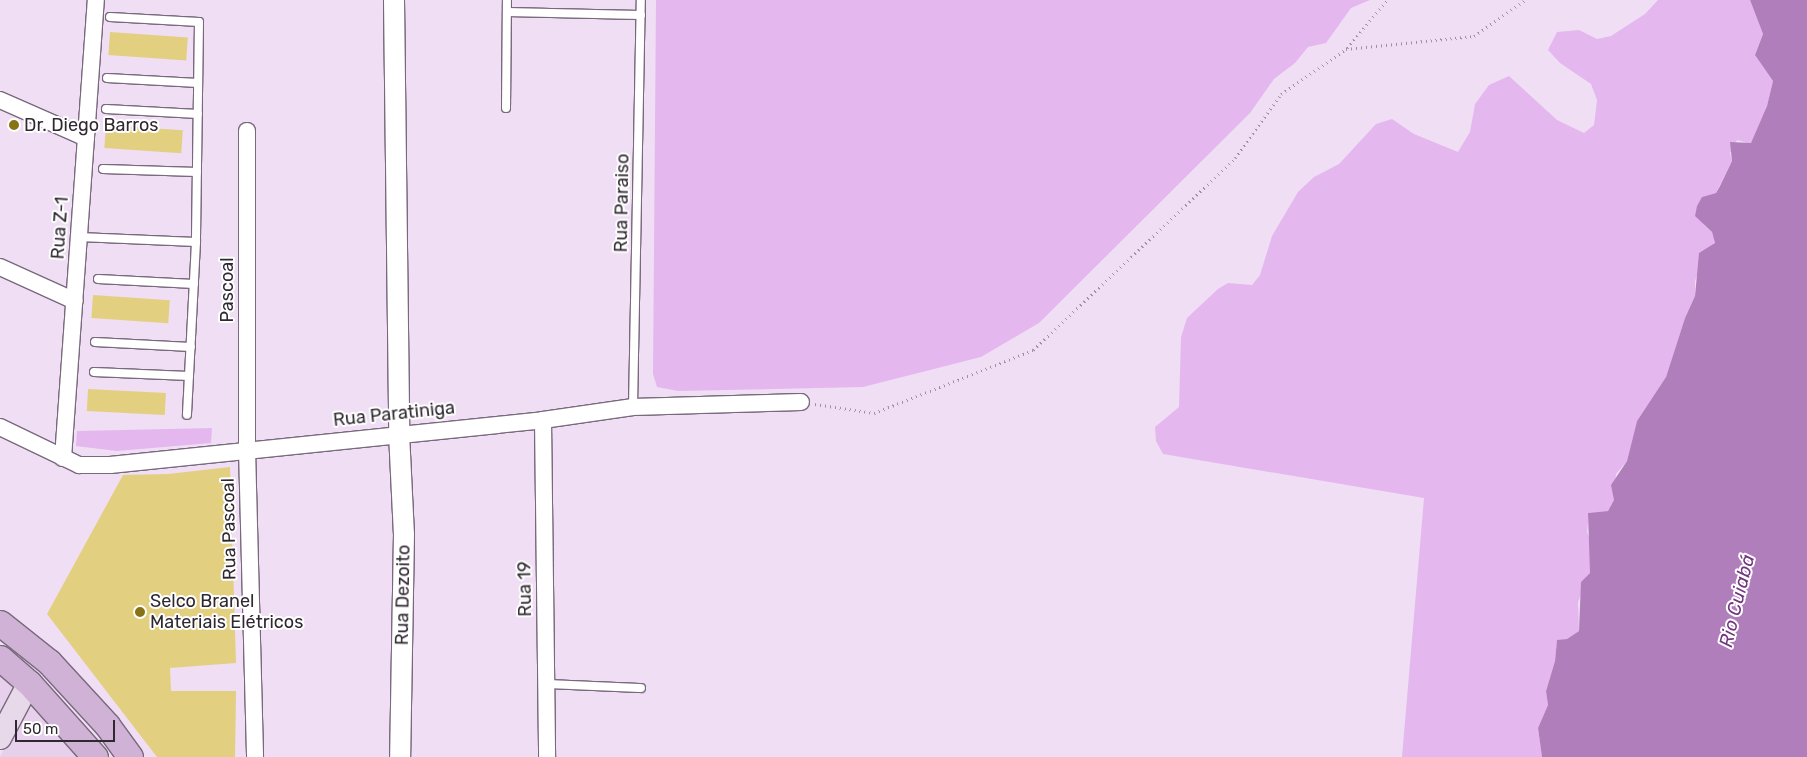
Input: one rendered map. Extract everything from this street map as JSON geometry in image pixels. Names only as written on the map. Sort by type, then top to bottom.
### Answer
[{"type":"main road","points":[[0,623],[49,662],[106,725],[130,757]]},
{"type":"main road","points":[[0,658],[29,683],[95,757]]},
{"type":"main road","points":[[0,738],[29,683]]},
{"type":"street","name":"Rua Z-1","points":[[63,458],[96,0]]},
{"type":"street","name":"Rua Dezoito","points":[[394,0],[399,433],[404,534],[400,757]]},
{"type":"street","points":[[0,100],[86,138]]},
{"type":"street","name":"Pascoal","points":[[247,131],[247,449]]},
{"type":"street","points":[[0,267],[74,301]]},
{"type":"street","name":"Rua Paratiniga","points":[[0,427],[79,465],[110,465],[399,433],[543,420],[633,407],[801,402]]},
{"type":"street","name":"Rua 19","points":[[543,420],[547,757]]},
{"type":"street","name":"Rua Pascoal","points":[[247,449],[255,757]]},
{"type":"lane","points":[[506,108],[507,0]]},
{"type":"lane","name":"Rua Paraiso","points":[[633,407],[641,0]]},
{"type":"lane","points":[[507,12],[641,15]]},
{"type":"lane","points":[[110,17],[199,22],[196,242],[187,415]]},
{"type":"lane","points":[[107,78],[198,82]]},
{"type":"lane","points":[[106,109],[198,114]]},
{"type":"lane","points":[[104,169],[197,172]]},
{"type":"lane","points":[[79,238],[196,242]]},
{"type":"lane","points":[[98,279],[194,284]]},
{"type":"lane","points":[[95,342],[191,347]]},
{"type":"lane","points":[[94,372],[189,376]]},
{"type":"lane","points":[[546,684],[641,688]]},
{"type":"path","points":[[801,402],[874,413],[1033,350],[1235,158],[1281,94],[1346,49],[1387,0]]},
{"type":"path","points":[[1346,49],[1474,36],[1525,0]]},
{"type":"shaded area","points":[[656,0],[1370,0],[1351,8],[1326,43],[1308,47],[1295,63],[1274,79],[1250,113],[1039,323],[981,357],[863,387],[678,391],[657,387],[653,374]]},
{"type":"shaded area","points":[[1658,0],[1750,0],[1763,34],[1755,55],[1773,81],[1767,106],[1751,144],[1737,140],[1730,153],[1732,161],[1716,193],[1702,197],[1703,224],[1712,232],[1715,243],[1706,252],[1695,281],[1695,296],[1685,318],[1666,377],[1637,421],[1627,461],[1616,474],[1614,500],[1608,511],[1589,513],[1587,532],[1590,540],[1590,573],[1578,602],[1579,631],[1567,639],[1557,641],[1555,661],[1546,691],[1548,705],[1538,728],[1542,757],[1402,757],[1424,498],[1163,454],[1156,441],[1155,427],[1179,407],[1181,337],[1187,318],[1218,289],[1228,283],[1252,285],[1260,275],[1272,236],[1298,192],[1314,177],[1339,164],[1376,124],[1392,119],[1414,134],[1458,152],[1470,132],[1475,104],[1489,85],[1509,76],[1557,120],[1584,133],[1594,125],[1597,100],[1591,84],[1560,63],[1548,50],[1557,32],[1579,30],[1597,39],[1611,36],[1645,14]]},
{"type":"shaded area","points":[[212,428],[211,443],[117,451],[76,446],[77,431]]},
{"type":"shaded area","points":[[0,666],[18,681],[0,717]]},
{"type":"shaded area","points":[[31,694],[88,757],[0,757]]},
{"type":"water","name":"Rio Cuiabá","points":[[1750,0],[1807,0],[1807,757],[1542,757],[1538,728],[1548,705],[1546,691],[1555,661],[1557,640],[1567,639],[1579,631],[1581,582],[1590,573],[1588,513],[1608,511],[1614,500],[1611,485],[1627,461],[1637,421],[1666,377],[1685,318],[1695,296],[1699,253],[1715,243],[1712,232],[1695,216],[1697,206],[1702,197],[1716,193],[1720,186],[1732,161],[1730,142],[1751,143],[1767,106],[1773,81],[1755,55],[1763,34]]},
{"type":"building","points":[[110,32],[188,37],[186,60],[108,55]]},
{"type":"building","points":[[106,125],[183,130],[181,153],[104,148]]},
{"type":"building","points":[[93,295],[170,300],[168,323],[91,318]]},
{"type":"building","points":[[88,389],[166,393],[165,415],[87,411]]},
{"type":"building","name":"Selco Branel Materiais Elétricos","points":[[230,467],[236,663],[170,668],[171,691],[236,691],[235,757],[157,757],[47,614],[123,475],[168,474]]},
{"type":"place","name":"Dr. Diego Barros","points":[[14,125]]},
{"type":"place","name":"Selco Branel Materiais Elétricos","points":[[140,612]]}]
